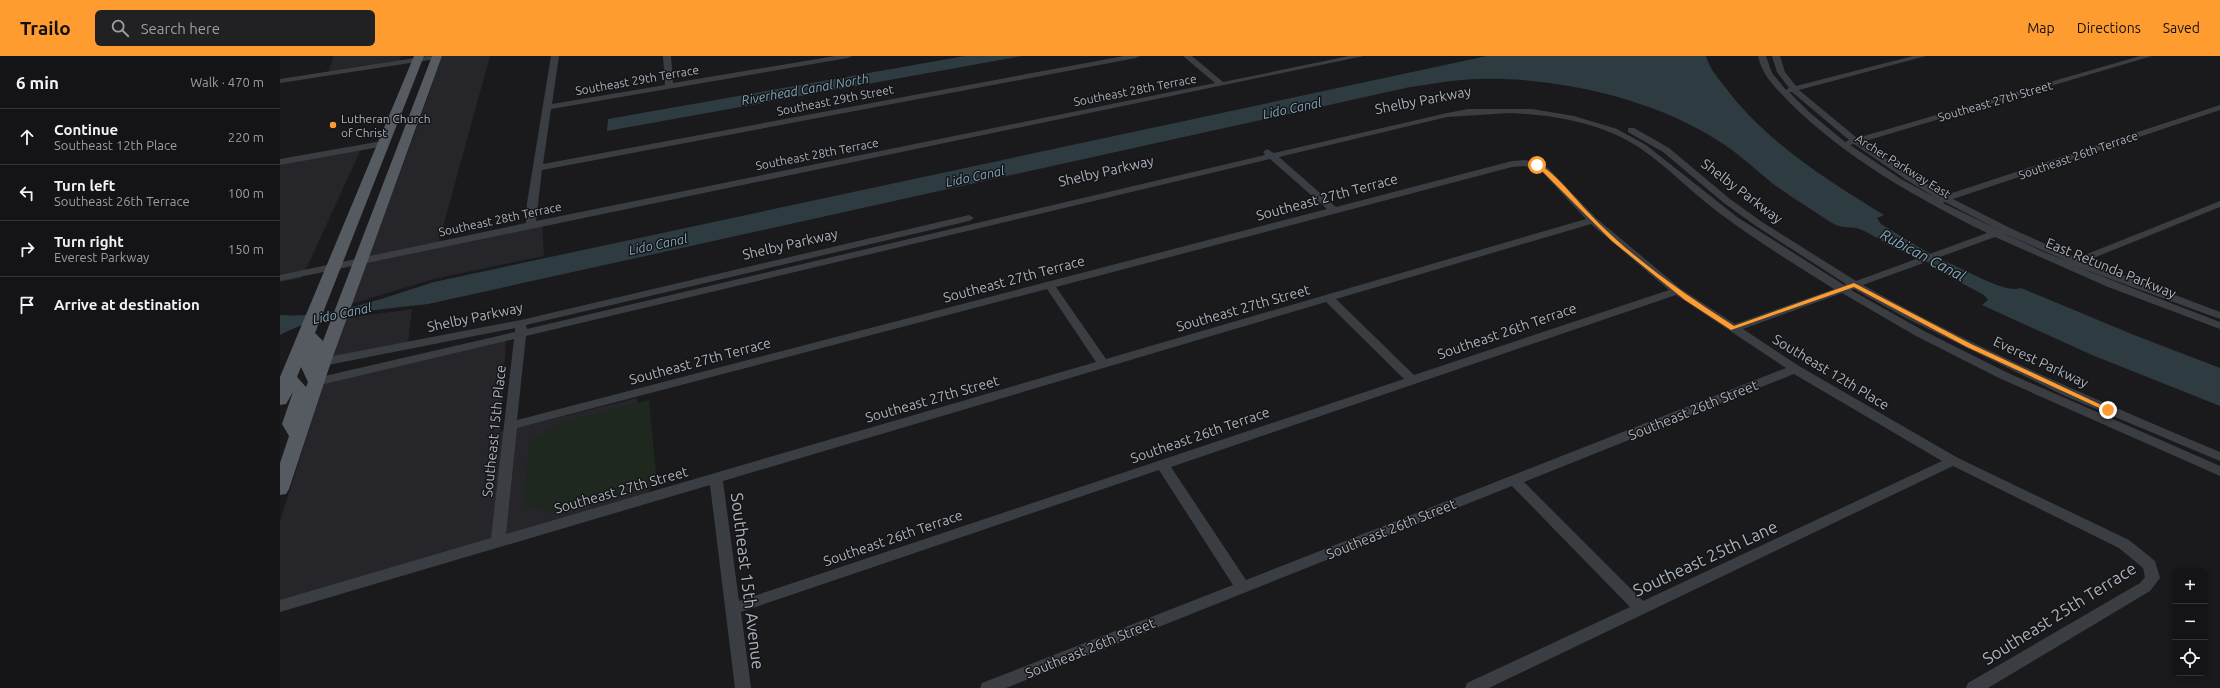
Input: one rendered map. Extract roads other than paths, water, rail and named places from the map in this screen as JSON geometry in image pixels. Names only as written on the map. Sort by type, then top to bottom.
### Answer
[{"type":"main road","points":[[280,490],[323,362],[436,59]]},
{"type":"main road","points":[[280,400],[284,378],[307,331],[417,61]]},
{"type":"main road","points":[[382,144],[394,148],[398,162]]},
{"type":"main road","points":[[307,331],[316,342],[308,365],[316,382]]},
{"type":"main road","points":[[284,378],[301,391],[290,424],[297,437]]},
{"type":"street","points":[[531,225],[555,56]]},
{"type":"street","points":[[667,56],[669,86]]},
{"type":"street","name":"Southeast 29th Terrace","points":[[548,108],[848,56]]},
{"type":"street","name":"Southeast 29th Street","points":[[538,168],[1136,56]]},
{"type":"street","points":[[1187,56],[1222,84]]},
{"type":"street","name":"Southeast 28th Terrace","points":[[280,278],[360,260],[1360,56]]},
{"type":"street","name":"Archer Parkway East","points":[[1762,56],[1766,69],[1783,91],[1808,116],[1842,144],[1889,176],[1993,233]]},
{"type":"street","name":"Archer Parkway East","points":[[1776,56],[1780,71],[1795,89],[1855,142],[1891,166],[1947,199],[2008,231]]},
{"type":"street","points":[[1783,91],[1922,56]]},
{"type":"street","name":"Southeast 27th Street","points":[[1842,144],[1855,142],[2148,56]]},
{"type":"street","points":[[280,81],[436,59]]},
{"type":"street","points":[[280,85],[417,61]]},
{"type":"street","name":"Shelby Parkway","points":[[316,382],[521,328],[1443,112],[1489,104],[1531,106],[1583,114],[1623,127],[1662,147],[1727,201],[1848,287]]},
{"type":"street","name":"Southeast 26th Terrace","points":[[1935,202],[2220,107]]},
{"type":"street","points":[[280,162],[382,144]]},
{"type":"street","points":[[1268,153],[1334,210]]},
{"type":"street","name":"Southeast 27th Terrace","points":[[510,426],[1334,210],[1512,164],[1526,163]]},
{"type":"street","name":"Southeast 12th Place","points":[[1526,163],[1545,170],[1593,220],[1677,291],[1795,369],[1953,461],[2124,544],[2150,565]]},
{"type":"street","points":[[2072,263],[2220,204]]},
{"type":"street","name":"Southeast 27th Street","points":[[280,606],[1593,220]]},
{"type":"street","points":[[1733,329],[1993,233],[2008,231]]},
{"type":"street","name":"East Retunda Parkway","points":[[2008,231],[2072,263],[2220,326]]},
{"type":"street","name":"East Retunda Parkway","points":[[1993,233],[2220,316]]},
{"type":"street","points":[[1050,285],[1103,364]]},
{"type":"street","name":"Everest Parkway","points":[[1848,287],[1953,350],[2036,391],[2161,438],[2220,457]]},
{"type":"street","name":"Southeast 26th Terrace","points":[[733,609],[1677,291]]},
{"type":"street","points":[[1328,298],[1412,380]]},
{"type":"street","name":"Shelby Parkway","points":[[323,362],[521,328]]},
{"type":"street","name":"Southeast 15th Place","points":[[498,542],[521,328]]},
{"type":"street","name":"Southeast 26th Street","points":[[988,688],[1795,369]]},
{"type":"street","name":"Everest Parkway","points":[[2161,438],[2220,471]]},
{"type":"street","name":"Southeast 25th Lane","points":[[1473,688],[1953,461]]},
{"type":"street","points":[[1162,464],[1243,587]]},
{"type":"street","name":"Southeast 15th Avenue","points":[[716,478],[743,688]]},
{"type":"street","points":[[1514,480],[1641,608]]},
{"type":"street","name":"Southeast 25th Terrace","points":[[1974,688],[2145,587],[2153,578],[2150,565]]},
{"type":"water","name":"Riverhead Canal North","points":[[965,56],[1022,56],[607,131],[608,119]]},
{"type":"water","points":[[1487,56],[1706,56],[1719,80],[1741,107],[1759,125],[1819,174],[1884,215],[1877,218],[1881,224],[1940,260],[1993,284],[2013,289],[2021,288],[2134,335],[2220,368],[2220,406],[2092,355],[1982,305],[1988,300],[1984,295],[1935,269],[1929,262],[1898,250],[1867,232],[1832,223],[1772,183],[1745,160],[1724,145],[1690,125],[1660,111],[1628,100],[1559,84],[1525,80],[1492,79],[1455,81],[1410,87],[428,304],[372,310],[314,321],[296,327],[280,335],[280,315],[319,314],[358,306],[434,282]]},
{"type":"place","name":"Lutheran Church of Christ","points":[[333,125]]},
{"type":"water label","name":"Lido Canal","points":[[1292,108]]},
{"type":"water label","name":"Lido Canal","points":[[975,176]]},
{"type":"water label","name":"Lido Canal","points":[[658,244]]},
{"type":"water label","name":"Rubican Canal","points":[[1923,255]]},
{"type":"water label","name":"Lido Canal","points":[[342,313]]}]
